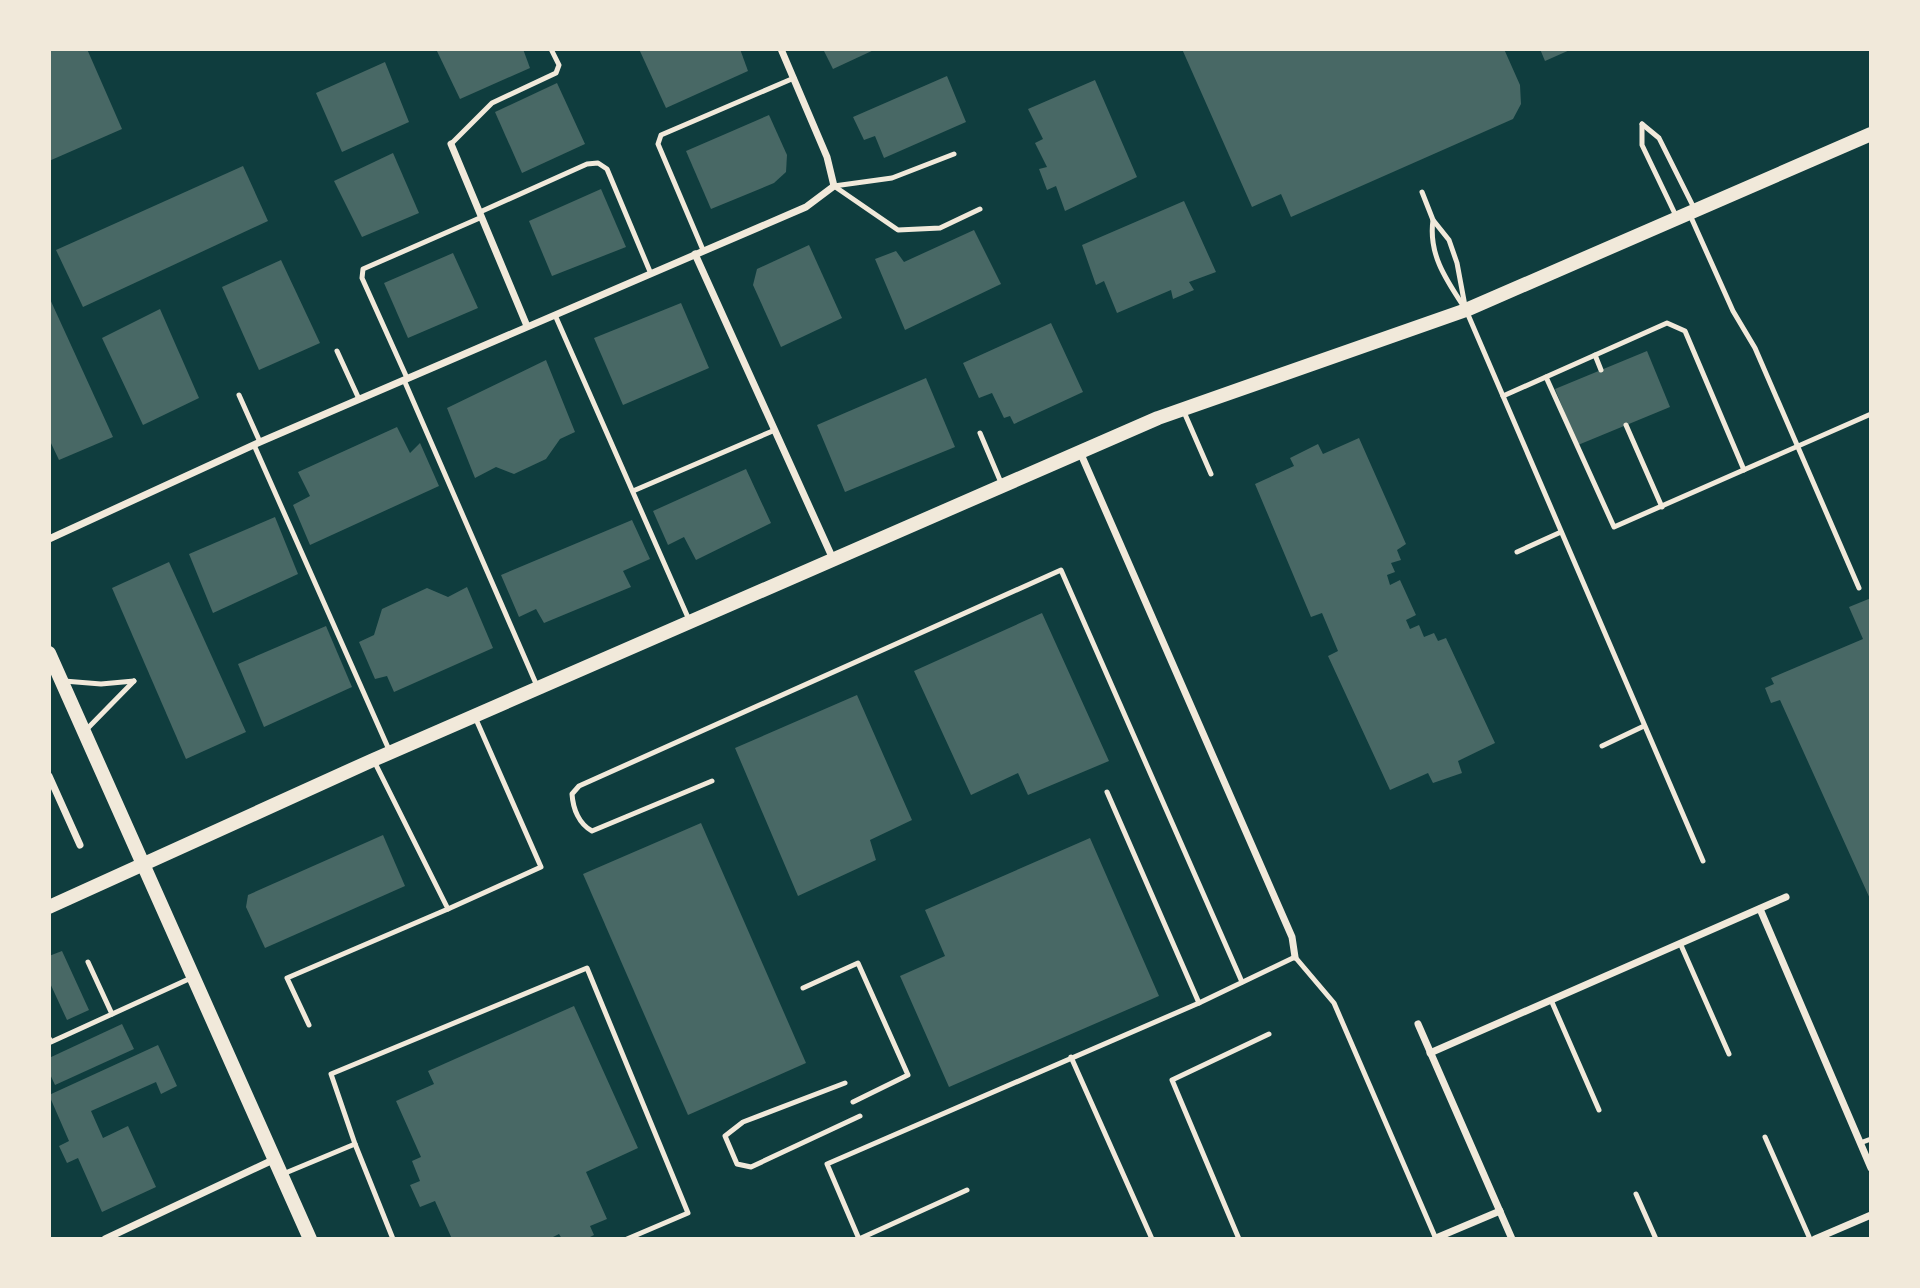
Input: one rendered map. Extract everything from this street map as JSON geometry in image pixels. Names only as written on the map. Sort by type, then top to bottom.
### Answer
[{"type":"main road","points":[[49,907],[373,760],[1002,485],[1183,409],[1466,310],[1871,134]]},
{"type":"main road","points":[[49,653],[82,733],[144,863],[310,1239]]},
{"type":"street","points":[[49,539],[257,443],[806,207],[834,186],[827,157],[781,49]]},
{"type":"street","points":[[451,144],[527,326]]},
{"type":"street","points":[[699,252],[833,559]]},
{"type":"street","points":[[1080,452],[1292,937],[1296,957]]},
{"type":"street","points":[[49,776],[80,845]]},
{"type":"street","points":[[1430,1053],[1786,897]]},
{"type":"street","points":[[1760,909],[1871,1168]]},
{"type":"street","points":[[1418,1024],[1512,1239]]},
{"type":"street","points":[[105,1239],[275,1159]]},
{"type":"street","points":[[1436,1239],[1500,1211]]},
{"type":"street","points":[[1813,1239],[1871,1214]]},
{"type":"lane","points":[[451,144],[492,103],[556,73],[559,65],[551,49]]},
{"type":"lane","points":[[699,252],[658,144],[661,135],[794,78]]},
{"type":"lane","points":[[1687,214],[1642,145],[1642,124],[1658,138],[1687,214],[1732,311],[1755,348],[1858,588]]},
{"type":"lane","points":[[834,186],[892,178],[954,154]]},
{"type":"lane","points":[[538,689],[362,278],[363,269],[587,164],[598,163],[607,169],[651,274]]},
{"type":"lane","points":[[834,186],[898,230],[940,229],[980,209]]},
{"type":"lane","points":[[1422,192],[1433,220],[1449,240],[1457,263],[1466,310]]},
{"type":"lane","points":[[1433,220],[1430,238],[1440,270],[1466,310],[1703,861]]},
{"type":"lane","points":[[555,315],[690,622]]},
{"type":"lane","points":[[1503,396],[1667,323],[1685,331],[1744,470]]},
{"type":"lane","points":[[337,351],[359,399]]},
{"type":"lane","points":[[1595,355],[1601,370]]},
{"type":"lane","points":[[1546,377],[1614,527],[1871,414]]},
{"type":"lane","points":[[239,395],[257,443],[391,753]]},
{"type":"lane","points":[[1183,409],[1211,474]]},
{"type":"lane","points":[[1626,425],[1662,507]]},
{"type":"lane","points":[[633,491],[775,430]]},
{"type":"lane","points":[[980,433],[1002,485]]},
{"type":"lane","points":[[1517,552],[1561,532]]},
{"type":"lane","points":[[712,781],[592,831],[583,827],[572,802],[572,794],[579,786],[1062,570],[1242,982]]},
{"type":"lane","points":[[61,680],[101,684],[134,681],[82,733]]},
{"type":"lane","points":[[309,1025],[287,978],[541,867],[474,717]]},
{"type":"lane","points":[[1602,746],[1644,726]]},
{"type":"lane","points":[[373,760],[448,909]]},
{"type":"lane","points":[[1107,792],[1199,1003]]},
{"type":"lane","points":[[1681,943],[1729,1055]]},
{"type":"lane","points":[[967,1190],[859,1239],[827,1164],[1199,1003],[1296,957],[1334,1003],[1436,1239]]},
{"type":"lane","points":[[89,962],[112,1014]]},
{"type":"lane","points":[[803,988],[858,963],[908,1075],[853,1102]]},
{"type":"lane","points":[[393,1239],[355,1144],[331,1074],[587,968],[688,1213],[627,1239]]},
{"type":"lane","points":[[49,1038],[51,1042],[194,977]]},
{"type":"lane","points":[[1550,1000],[1599,1110]]},
{"type":"lane","points":[[1239,1239],[1172,1080],[1269,1034]]},
{"type":"lane","points":[[1070,1057],[1152,1239]]},
{"type":"lane","points":[[845,1083],[743,1122],[725,1136],[737,1164],[751,1167],[860,1116]]},
{"type":"lane","points":[[1765,1137],[1813,1239]]},
{"type":"lane","points":[[1860,1143],[1871,1139]]},
{"type":"lane","points":[[281,1175],[355,1144]]},
{"type":"lane","points":[[1636,1194],[1656,1239]]},
{"type":"building","points":[[49,49],[87,49],[122,129],[49,161]]},
{"type":"building","points":[[436,49],[523,49],[530,68],[460,99]]},
{"type":"building","points":[[639,49],[740,49],[748,71],[666,108]]},
{"type":"building","points":[[823,49],[876,49],[833,69]]},
{"type":"building","points":[[1182,49],[1504,49],[1520,85],[1521,104],[1513,119],[1291,217],[1281,194],[1252,207]]},
{"type":"building","points":[[1540,49],[1572,49],[1545,61]]},
{"type":"building","points":[[385,62],[409,122],[342,152],[316,93]]},
{"type":"building","points":[[947,76],[966,122],[884,158],[875,136],[864,140],[853,117]]},
{"type":"building","points":[[1095,80],[1137,177],[1065,211],[1056,186],[1047,190],[1039,169],[1047,167],[1035,143],[1043,139],[1028,109]]},
{"type":"building","points":[[557,83],[585,144],[522,173],[495,112]]},
{"type":"building","points":[[769,115],[787,155],[786,172],[774,183],[711,209],[686,151]]},
{"type":"building","points":[[393,153],[419,213],[362,237],[334,181]]},
{"type":"building","points":[[243,166],[268,221],[83,307],[56,250]]},
{"type":"building","points":[[601,189],[626,247],[552,276],[529,221]]},
{"type":"building","points":[[1184,201],[1216,272],[1189,282],[1194,290],[1173,299],[1171,290],[1117,313],[1104,281],[1096,285],[1082,245]]},
{"type":"building","points":[[974,230],[1001,284],[905,330],[875,259],[896,251],[904,262]]},
{"type":"building","points":[[809,245],[842,318],[781,347],[753,285],[757,269]]},
{"type":"building","points":[[453,253],[478,308],[408,338],[384,283]]},
{"type":"building","points":[[281,260],[320,343],[259,370],[222,287]]},
{"type":"building","points":[[49,297],[113,437],[59,460],[49,439]]},
{"type":"building","points":[[681,303],[709,368],[623,405],[594,338]]},
{"type":"building","points":[[160,309],[199,398],[143,425],[102,338]]},
{"type":"building","points":[[1051,323],[1083,392],[1014,424],[1010,416],[1004,418],[992,393],[979,398],[963,363]]},
{"type":"building","points":[[1647,351],[1670,407],[1578,445],[1555,389]]},
{"type":"building","points":[[546,360],[575,432],[560,439],[546,459],[514,474],[496,467],[475,478],[447,408]]},
{"type":"building","points":[[926,378],[955,447],[845,492],[817,425]]},
{"type":"building","points":[[397,427],[410,453],[420,443],[439,486],[310,545],[293,505],[310,496],[298,472]]},
{"type":"building","points":[[1359,438],[1406,544],[1397,550],[1401,560],[1391,563],[1395,572],[1387,575],[1390,585],[1400,580],[1416,615],[1406,620],[1410,629],[1419,625],[1424,637],[1434,633],[1438,641],[1446,638],[1495,743],[1458,761],[1462,773],[1433,783],[1428,773],[1390,790],[1328,656],[1338,651],[1322,613],[1311,617],[1255,484],[1294,466],[1290,458],[1318,444],[1323,454]]},
{"type":"building","points":[[746,469],[771,523],[696,560],[684,537],[668,545],[653,511]]},
{"type":"building","points":[[275,517],[298,574],[213,613],[189,554]]},
{"type":"building","points":[[632,520],[650,559],[623,571],[631,587],[544,623],[536,609],[519,617],[501,575]]},
{"type":"building","points":[[169,562],[246,732],[186,759],[112,588]]},
{"type":"building","points":[[467,587],[493,648],[394,692],[387,676],[375,679],[359,642],[374,635],[382,609],[427,588],[448,597]]},
{"type":"building","points":[[1871,598],[1871,901],[1780,700],[1771,703],[1765,688],[1774,684],[1771,678],[1863,639],[1849,607]]},
{"type":"building","points":[[1042,613],[1109,761],[1028,795],[1018,773],[971,795],[914,671]]},
{"type":"building","points":[[326,626],[352,687],[264,727],[238,664]]},
{"type":"building","points":[[857,695],[912,820],[870,840],[876,860],[798,896],[735,748]]},
{"type":"building","points":[[701,823],[806,1063],[688,1115],[583,874]]},
{"type":"building","points":[[383,835],[405,886],[265,948],[246,907],[248,895]]},
{"type":"building","points":[[1090,838],[1159,996],[949,1087],[900,976],[945,956],[925,910]]},
{"type":"building","points":[[62,951],[89,1010],[67,1020],[49,981],[49,956]]},
{"type":"building","points":[[574,1006],[638,1148],[586,1172],[607,1219],[590,1226],[594,1235],[586,1239],[562,1239],[559,1234],[549,1239],[452,1239],[435,1201],[420,1207],[410,1185],[420,1181],[412,1161],[421,1157],[396,1101],[434,1084],[428,1071]]},
{"type":"building","points":[[122,1024],[134,1049],[55,1085],[49,1072],[49,1058]]},
{"type":"building","points":[[158,1045],[177,1086],[161,1094],[156,1082],[91,1111],[103,1138],[128,1126],[156,1187],[102,1212],[78,1158],[67,1163],[59,1146],[69,1141],[49,1095]]}]
